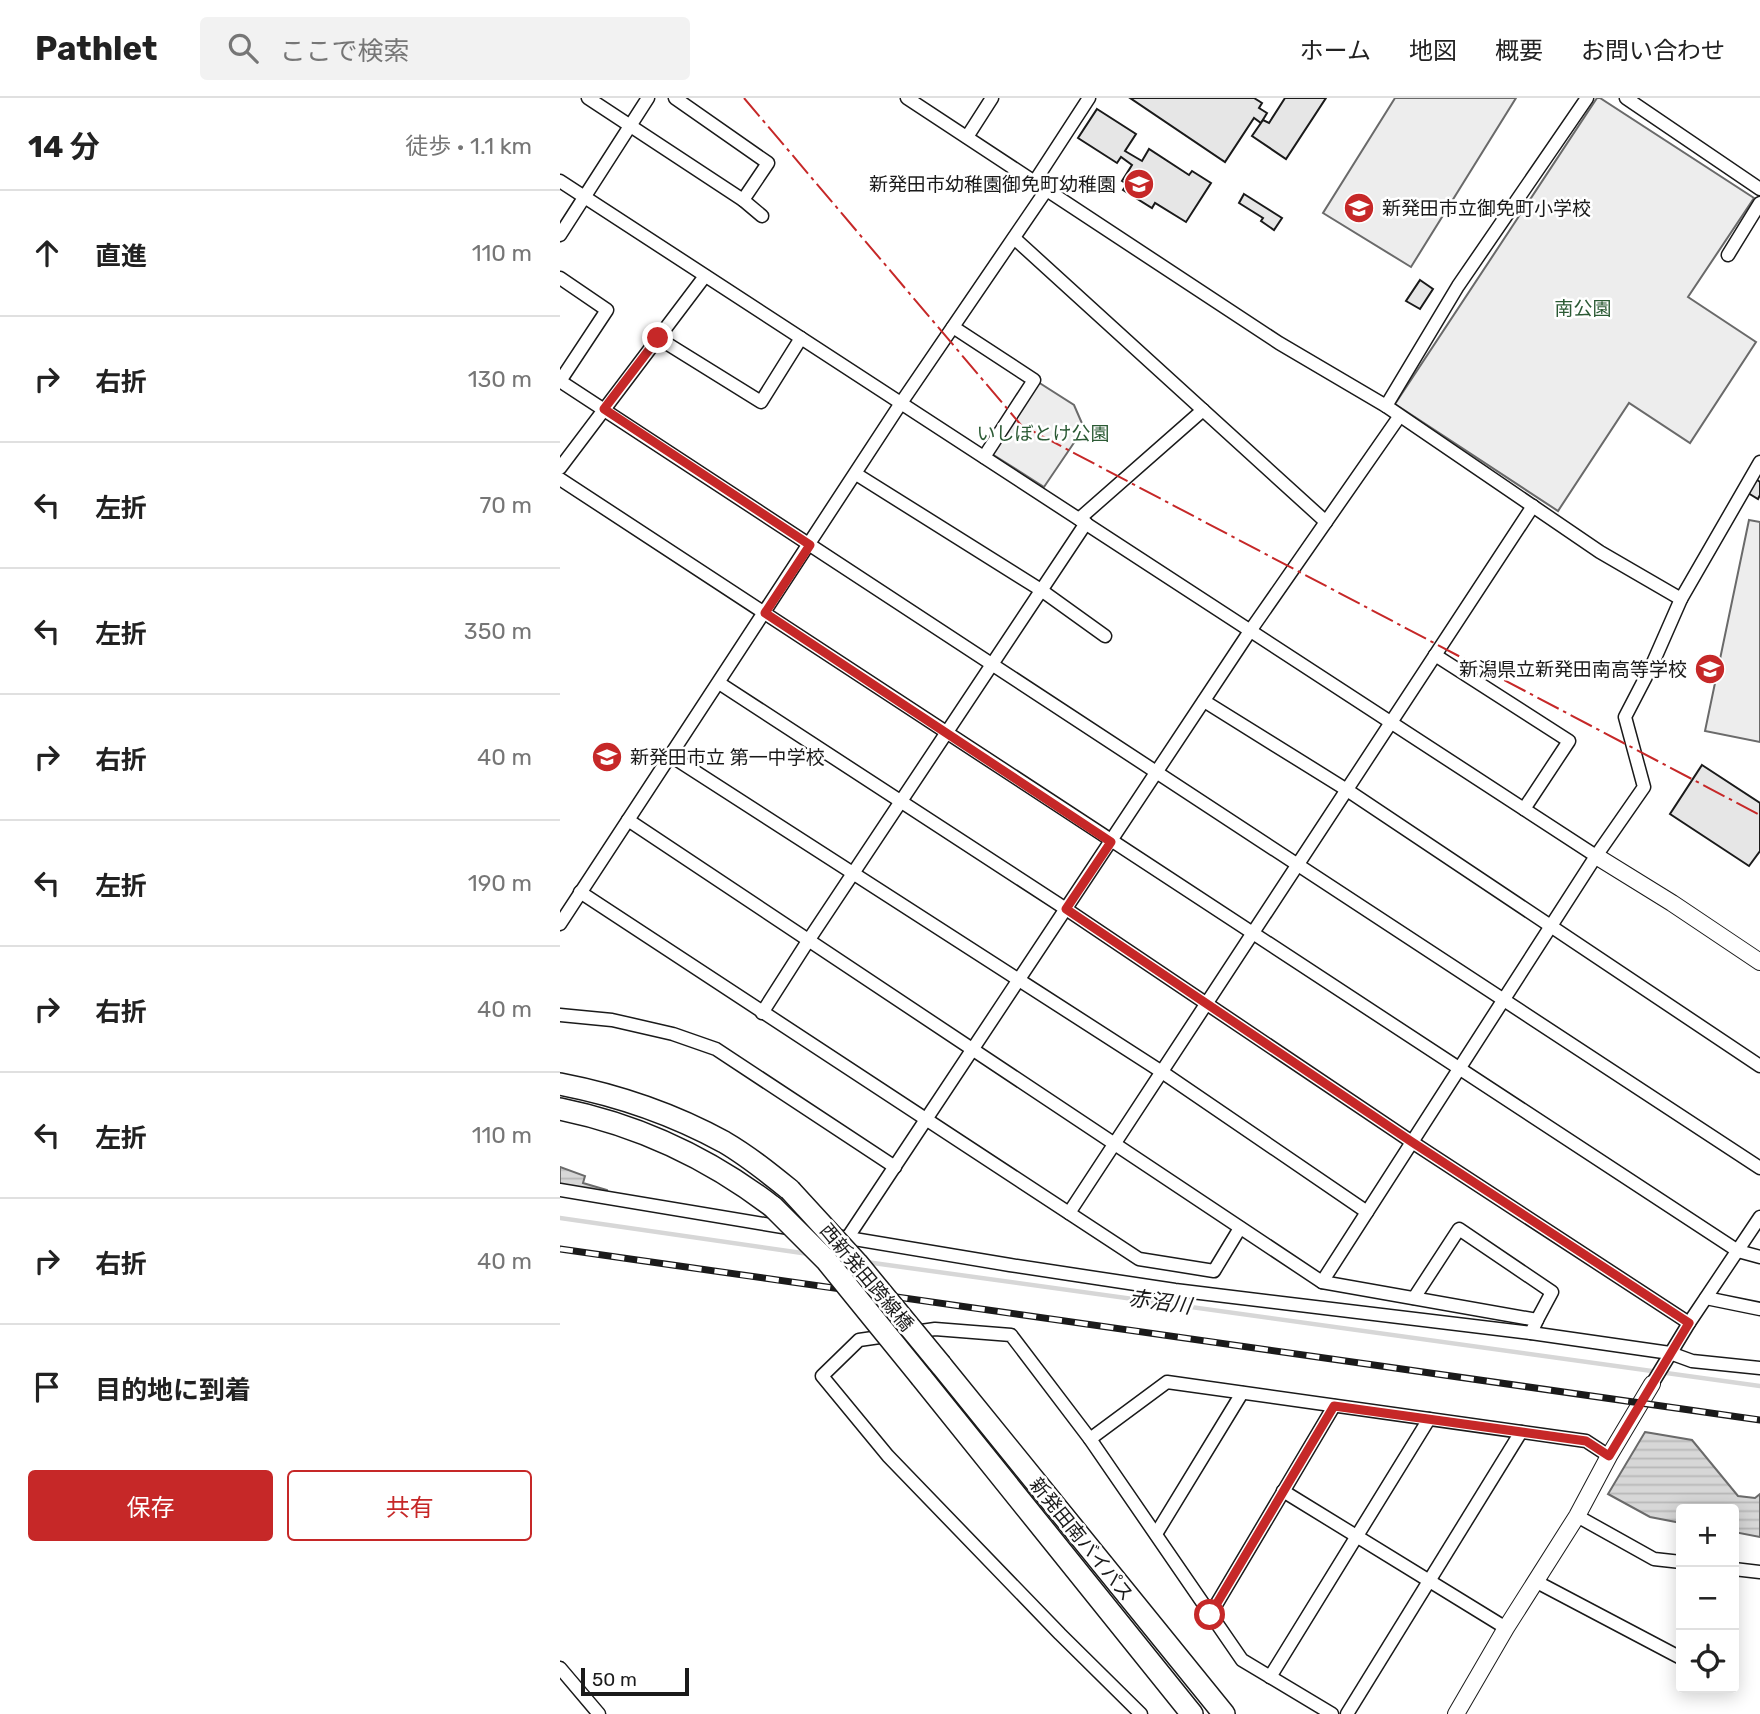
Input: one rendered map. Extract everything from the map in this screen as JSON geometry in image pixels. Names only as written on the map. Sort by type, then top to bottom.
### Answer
[{"type":"highway","name":"西新発田跨線橋","points":[[560,1084],[637,1104],[685,1123],[724,1142],[754,1161],[790,1190],[857,1263],[941,1365]]},
{"type":"highway","name":"西新発田跨線橋","points":[[560,1109],[630,1128],[675,1145],[715,1166],[773,1207],[826,1260],[922,1377]]},
{"type":"highway","name":"新発田南バイパス","points":[[941,1365],[1224,1714]]},
{"type":"highway","name":"新発田南バイパス","points":[[922,1377],[1192,1714]]},
{"type":"street","points":[[588,98],[743,200],[762,216]]},
{"type":"street","points":[[560,234],[648,98]]},
{"type":"street","points":[[675,98],[768,163],[743,200]]},
{"type":"street","points":[[907,98],[1279,343],[1386,407],[1600,552],[1681,599]]},
{"type":"street","points":[[967,137],[992,98]]},
{"type":"street","points":[[1035,181],[1089,98]]},
{"type":"street","points":[[1386,407],[1458,286],[1587,98]]},
{"type":"street","points":[[1626,98],[1760,189]]},
{"type":"street","points":[[560,181],[1760,962]]},
{"type":"street","points":[[560,924],[901,403],[1047,190]]},
{"type":"street","points":[[1728,255],[1760,203]]},
{"type":"street","points":[[1014,238],[1326,522]]},
{"type":"street","points":[[560,468],[705,276]]},
{"type":"street","points":[[560,278],[607,310],[560,381],[1760,1168]]},
{"type":"street","points":[[953,327],[1034,380],[984,457]]},
{"type":"street","points":[[658,338],[761,402],[801,338]]},
{"type":"street","points":[[762,1013],[1041,590],[1082,521],[1203,410]]},
{"type":"street","points":[[846,1240],[1250,631],[1399,417]]},
{"type":"street","points":[[1322,1282],[1596,856],[1644,787],[1625,717],[1681,599],[1760,462]]},
{"type":"street","points":[[856,474],[1041,590],[1105,636]]},
{"type":"street","points":[[560,479],[945,734],[1738,1251],[1760,1257]]},
{"type":"street","points":[[1069,1213],[1533,506]]},
{"type":"street","points":[[1435,655],[1569,741],[1524,809]]},
{"type":"street","points":[[719,683],[1066,909],[1412,1142],[1689,1323]]},
{"type":"street","points":[[1203,701],[1347,790],[1760,1066]]},
{"type":"street","points":[[671,756],[1162,1072],[1367,1212]]},
{"type":"street","points":[[628,820],[1322,1282],[1537,1320]]},
{"type":"street","points":[[580,892],[1139,1259],[1214,1271],[1240,1228]]},
{"type":"street","points":[[560,1015],[612,1020],[673,1034],[716,1049],[895,1167]]},
{"type":"street","points":[[560,1190],[846,1240],[1175,1290],[1531,1333],[1670,1353],[1692,1361],[1760,1368]]},
{"type":"street","points":[[1456,1714],[1506,1628],[1577,1516],[1670,1353],[1760,1217]]},
{"type":"street","points":[[1414,1298],[1459,1229],[1552,1292],[1531,1333]]},
{"type":"street","points":[[1706,1298],[1760,1309]]},
{"type":"street","points":[[1141,1714],[888,1456],[822,1376],[859,1340],[935,1329],[1011,1335],[1090,1439],[1242,1660],[1332,1714]]},
{"type":"street","points":[[1090,1439],[1167,1382],[1586,1441],[1609,1456]]},
{"type":"street","points":[[1156,1534],[1242,1393]]},
{"type":"street","points":[[1210,1615],[1334,1406]]},
{"type":"street","points":[[1270,1677],[1429,1419]]},
{"type":"street","points":[[1347,1714],[1521,1432]]},
{"type":"street","points":[[1283,1491],[1506,1628]]},
{"type":"street","points":[[1577,1516],[1654,1559],[1676,1561]]},
{"type":"street","points":[[1739,1570],[1760,1572]]},
{"type":"street","points":[[1535,1581],[1676,1655]]},
{"type":"street","points":[[560,1668],[599,1714]]},
{"type":"shaded area","points":[[1395,98],[1516,98],[1411,267],[1323,213]]},
{"type":"shaded area","name":"南公園","points":[[1597,98],[1754,198],[1688,297],[1756,342],[1690,443],[1629,403],[1558,511],[1395,404]]},
{"type":"shaded area","name":"いしぼとけ公園","points":[[1038,382],[1074,405],[1084,428],[1044,487],[992,454]]},
{"type":"shaded area","points":[[1749,520],[1760,522],[1760,742],[1705,731]]},
{"type":"shaded area","points":[[560,1167],[585,1176],[583,1183],[607,1190],[608,1194],[560,1187]]},
{"type":"shaded area","points":[[1645,1432],[1692,1440],[1738,1496],[1755,1498],[1760,1494],[1760,1537],[1739,1533],[1739,1504],[1676,1504],[1676,1522],[1650,1517],[1608,1494]]},
{"type":"building","points":[[1130,98],[1254,98],[1262,103],[1259,108],[1267,113],[1261,123],[1254,118],[1225,162]]},
{"type":"building","points":[[1285,98],[1326,98],[1286,159],[1252,136],[1263,120],[1269,123]]},
{"type":"building","points":[[1097,109],[1136,134],[1125,151],[1142,161],[1149,149],[1189,175],[1192,171],[1211,183],[1186,222],[1155,203],[1152,208],[1123,190],[1127,184],[1122,181],[1132,165],[1121,157],[1117,163],[1078,138]]},
{"type":"building","points":[[1244,194],[1282,218],[1274,230],[1261,221],[1263,218],[1239,203]]},
{"type":"building","points":[[1420,280],[1433,289],[1420,309],[1406,301]]},
{"type":"building","points":[[1756,479],[1760,482],[1758,499],[1748,493]]},
{"type":"building","points":[[1702,765],[1760,803],[1760,851],[1749,866],[1670,814]]},
{"type":"waterway","name":"赤沼川","points":[[560,1218],[809,1254]]},
{"type":"waterway","name":"赤沼川","points":[[866,1262],[1760,1386]]},
{"type":"railway","points":[[560,1249],[1760,1420]]},
{"type":"power","points":[[744,98],[1021,425],[1760,815]]},
{"type":"place","name":"新発田市幼稚園御免町幼稚園","points":[[1139,184]]},
{"type":"place","name":"新発田市立御免町小学校","points":[[1359,208]]},
{"type":"place","name":"新潟県立新発田南高等学校","points":[[1710,669]]},
{"type":"place","name":"新発田市立 第一中学校","points":[[607,757]]},
{"type":"route","points":[[658,338],[604,409],[810,545],[765,613],[1111,842],[1066,909],[1412,1142],[1689,1323],[1609,1456],[1586,1441],[1334,1406],[1210,1615]]}]
